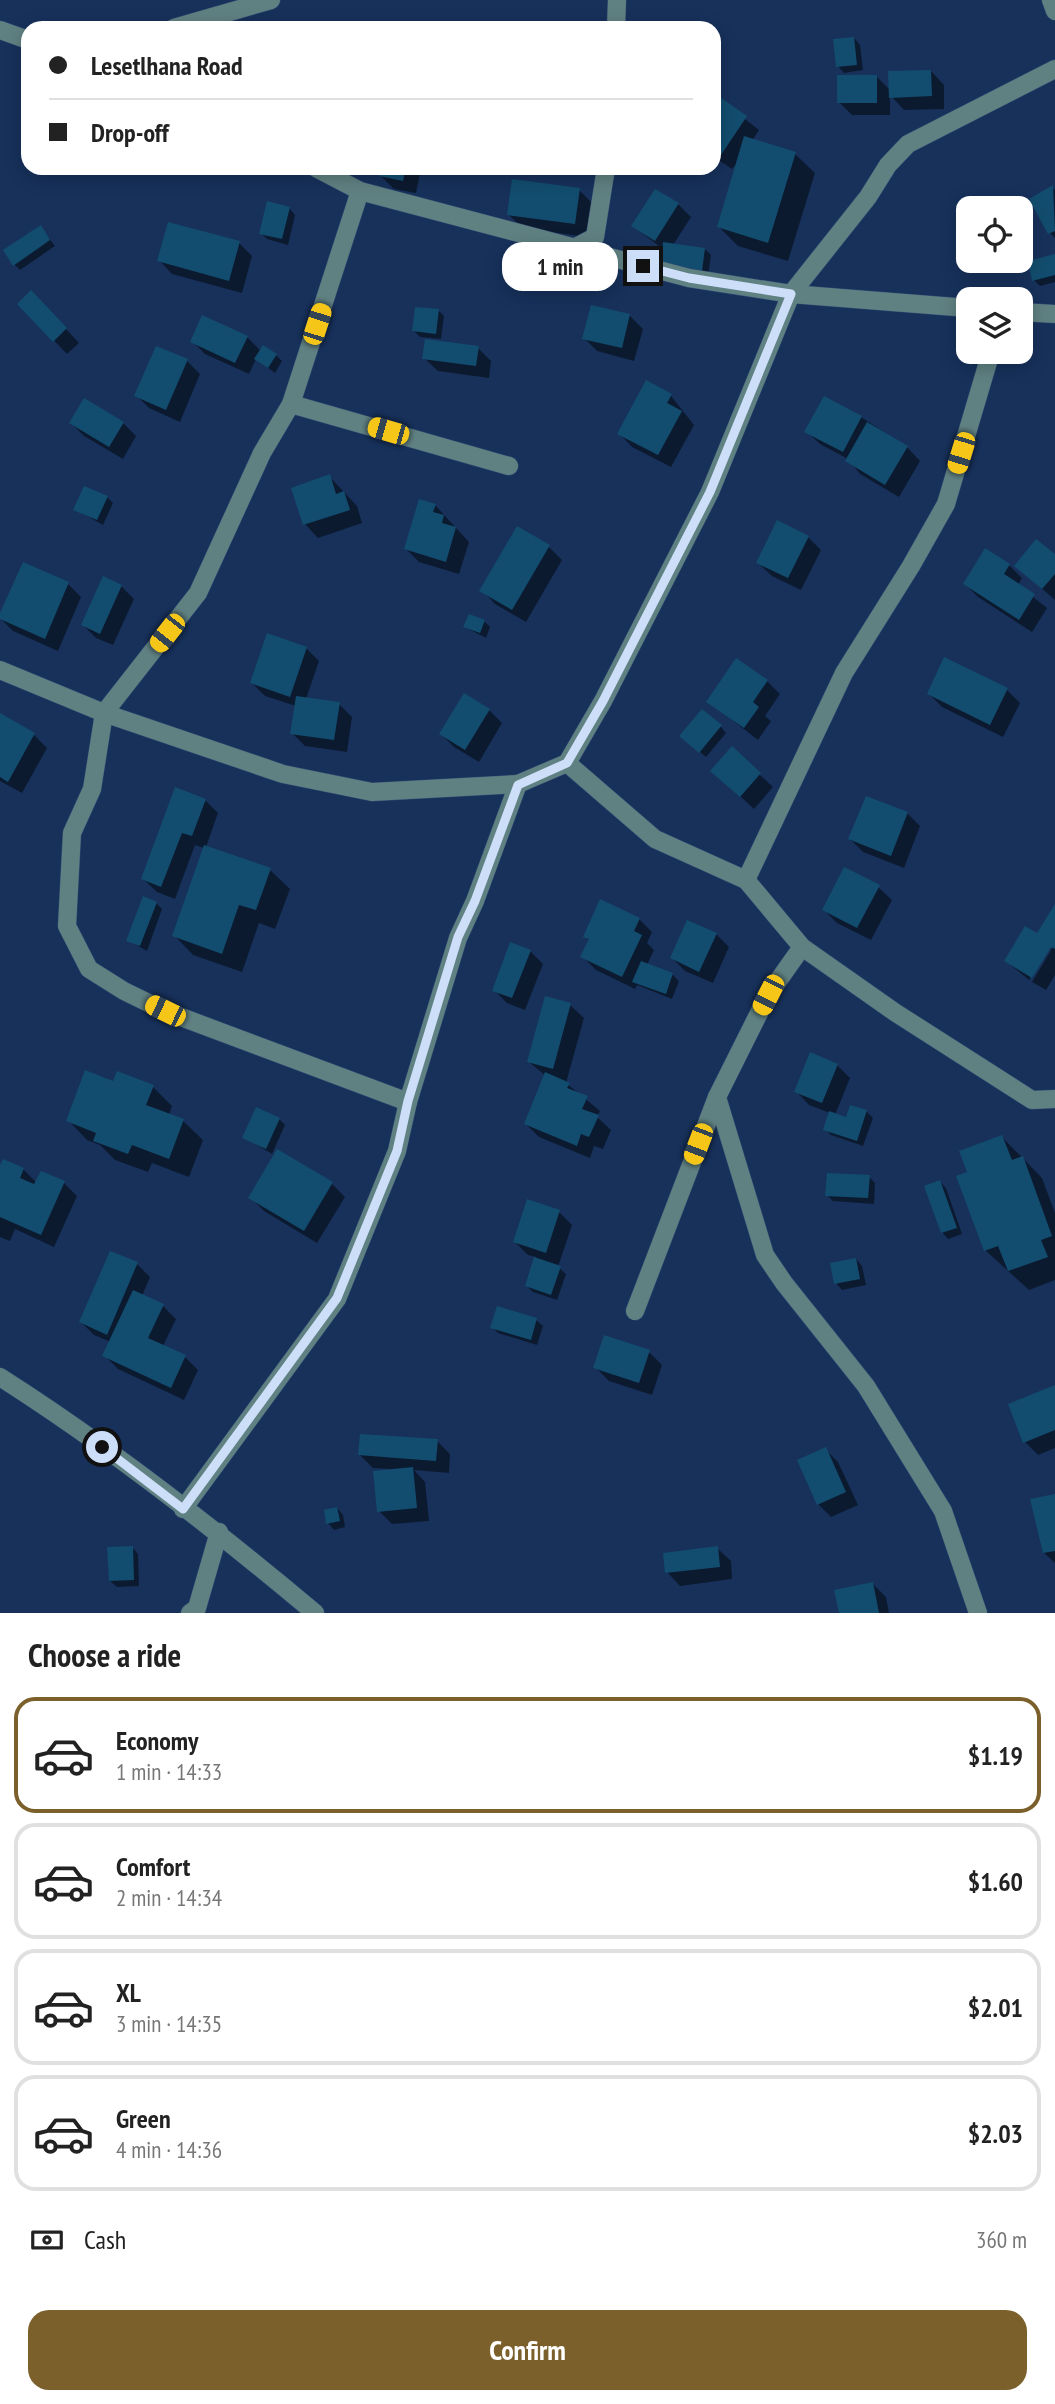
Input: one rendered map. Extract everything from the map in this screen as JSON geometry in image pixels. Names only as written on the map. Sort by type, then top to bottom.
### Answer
[{"type":"street","points":[[198,21],[271,0]]},
{"type":"street","points":[[616,21],[617,0]]},
{"type":"street","points":[[1051,0],[1055,11]]},
{"type":"street","points":[[0,30],[21,38]]},
{"type":"street","points":[[0,670],[104,713],[283,774],[372,792],[518,785],[567,763],[603,701],[710,492],[791,294],[868,197],[888,165],[908,144],[1055,69]]},
{"type":"street","points":[[329,175],[360,191],[689,278],[791,294],[956,307]]},
{"type":"street","points":[[574,248],[595,237],[605,175]]},
{"type":"street","points":[[360,191],[291,404],[262,453],[198,593],[104,713],[92,789],[72,833],[67,926],[89,969],[124,991],[165,1011],[408,1101]]},
{"type":"street","points":[[1033,313],[1055,314]]},
{"type":"street","points":[[746,880],[844,673],[946,504],[987,364]]},
{"type":"street","points":[[291,404],[509,466]]},
{"type":"street","points":[[567,763],[655,839],[746,880],[802,947],[896,1013],[1032,1100],[1055,1099]]},
{"type":"street","points":[[183,1509],[337,1298],[397,1151],[408,1101],[458,937],[475,901],[518,785]]},
{"type":"street","points":[[635,1311],[717,1097],[768,995],[802,947]]},
{"type":"street","points":[[717,1097],[765,1255],[783,1283],[866,1386],[943,1511],[978,1613]]},
{"type":"street","points":[[0,1377],[61,1416],[183,1509],[219,1532],[315,1613]]},
{"type":"street","points":[[190,1613],[197,1608],[219,1532]]},
{"type":"building","points":[[854,37],[857,65],[836,67],[833,39]]},
{"type":"building","points":[[931,70],[932,96],[889,98],[888,71]]},
{"type":"building","points":[[837,75],[877,75],[877,103],[837,103]]},
{"type":"building","points":[[721,98],[747,116],[721,155]]},
{"type":"building","points":[[744,136],[796,152],[768,243],[717,227]]},
{"type":"building","points":[[379,175],[404,175],[403,181]]},
{"type":"building","points":[[512,179],[580,188],[575,224],[507,215]]},
{"type":"building","points":[[1053,185],[1055,231],[1048,234],[1033,206],[1033,197]]},
{"type":"building","points":[[655,189],[679,203],[655,241],[631,226]]},
{"type":"building","points":[[267,201],[290,207],[282,239],[259,234]]},
{"type":"building","points":[[168,222],[240,241],[229,281],[157,261]]},
{"type":"building","points":[[41,225],[50,240],[13,266],[3,250]]},
{"type":"building","points":[[663,242],[705,248],[702,271],[660,266]]},
{"type":"building","points":[[1055,254],[1055,275],[1032,281],[1033,260]]},
{"type":"building","points":[[31,290],[67,328],[53,342],[17,304]]},
{"type":"building","points":[[591,305],[630,314],[622,348],[582,339]]},
{"type":"building","points":[[415,307],[439,309],[436,334],[412,331]]},
{"type":"building","points":[[202,315],[248,336],[235,363],[190,342]]},
{"type":"building","points":[[425,339],[479,346],[476,366],[422,359]]},
{"type":"building","points":[[263,345],[277,354],[268,368],[254,359]]},
{"type":"building","points":[[156,346],[188,359],[166,410],[134,396]]},
{"type":"building","points":[[646,380],[672,394],[667,403],[682,411],[658,455],[617,434]]},
{"type":"building","points":[[824,396],[862,416],[843,452],[804,432]]},
{"type":"building","points":[[84,398],[124,422],[109,447],[69,423]]},
{"type":"building","points":[[867,422],[908,446],[885,485],[845,461]]},
{"type":"building","points":[[330,474],[336,494],[344,491],[350,510],[303,525],[291,488]]},
{"type":"building","points":[[84,486],[108,496],[97,520],[73,510]]},
{"type":"building","points":[[419,499],[436,504],[433,512],[444,515],[442,523],[456,527],[446,562],[404,549]]},
{"type":"building","points":[[777,520],[809,536],[788,578],[756,563]]},
{"type":"building","points":[[517,526],[550,545],[512,610],[479,591]]},
{"type":"building","points":[[1036,539],[1055,554],[1055,574],[1042,589],[1014,566]]},
{"type":"building","points":[[985,548],[1010,564],[1004,574],[1035,594],[1019,620],[963,584]]},
{"type":"building","points":[[23,562],[69,582],[45,639],[0,619],[0,613]]},
{"type":"building","points":[[103,576],[122,585],[100,634],[81,625]]},
{"type":"building","points":[[469,614],[485,620],[480,633],[463,627]]},
{"type":"building","points":[[267,633],[307,647],[290,697],[250,683]]},
{"type":"building","points":[[944,657],[1008,688],[990,725],[927,694]]},
{"type":"building","points":[[736,658],[768,680],[753,702],[759,707],[744,728],[706,702]]},
{"type":"building","points":[[464,693],[490,709],[465,750],[439,734]]},
{"type":"building","points":[[296,696],[340,702],[334,740],[290,734]]},
{"type":"building","points":[[702,709],[722,725],[699,753],[679,736]]},
{"type":"building","points":[[0,713],[35,733],[8,782],[0,777]]},
{"type":"building","points":[[732,746],[761,773],[740,797],[710,771]]},
{"type":"building","points":[[175,787],[206,799],[192,836],[182,833],[161,887],[141,879]]},
{"type":"building","points":[[866,796],[908,812],[891,856],[848,839]]},
{"type":"building","points":[[204,845],[271,868],[256,910],[239,905],[222,954],[172,936]]},
{"type":"building","points":[[844,867],[880,885],[857,928],[822,910]]},
{"type":"building","points":[[143,896],[157,902],[140,946],[126,941]]},
{"type":"building","points":[[600,899],[640,918],[634,931],[642,935],[622,977],[580,957],[589,939],[583,937]]},
{"type":"building","points":[[1055,904],[1055,949],[1051,947],[1032,978],[1004,961],[1025,926],[1037,933]]},
{"type":"building","points":[[687,920],[717,933],[699,972],[670,958]]},
{"type":"building","points":[[510,942],[531,950],[512,998],[492,991]]},
{"type":"building","points":[[641,961],[673,973],[666,994],[632,982]]},
{"type":"building","points":[[545,996],[571,1003],[553,1069],[527,1062]]},
{"type":"building","points":[[810,1052],[838,1064],[822,1103],[794,1092]]},
{"type":"building","points":[[85,1070],[113,1081],[117,1071],[154,1085],[146,1105],[184,1119],[169,1159],[132,1145],[128,1154],[93,1141],[96,1133],[66,1121]]},
{"type":"building","points":[[545,1072],[570,1083],[567,1088],[588,1096],[582,1109],[599,1115],[589,1137],[581,1134],[577,1146],[524,1124]]},
{"type":"building","points":[[850,1105],[867,1110],[857,1141],[823,1130],[829,1111],[846,1117]]},
{"type":"building","points":[[256,1107],[280,1118],[266,1149],[242,1138]]},
{"type":"building","points":[[1002,1135],[1012,1160],[1023,1156],[1052,1236],[1041,1240],[1048,1257],[1008,1271],[998,1246],[984,1251],[956,1176],[967,1172],[959,1151]]},
{"type":"building","points":[[277,1149],[333,1182],[304,1231],[248,1198]]},
{"type":"building","points":[[3,1159],[24,1168],[20,1178],[34,1184],[41,1171],[65,1181],[41,1235],[0,1217],[0,1165]]},
{"type":"building","points":[[827,1173],[870,1175],[868,1198],[825,1196]]},
{"type":"building","points":[[940,1180],[957,1228],[941,1233],[924,1186]]},
{"type":"building","points":[[527,1199],[560,1210],[546,1253],[513,1242]]},
{"type":"building","points":[[110,1251],[138,1262],[107,1335],[79,1322]]},
{"type":"building","points":[[534,1257],[561,1266],[551,1295],[525,1286]]},
{"type":"building","points":[[856,1258],[860,1279],[834,1284],[830,1263]]},
{"type":"building","points":[[133,1290],[164,1304],[148,1338],[186,1355],[171,1388],[102,1356]]},
{"type":"building","points":[[497,1306],[537,1318],[531,1340],[490,1328]]},
{"type":"building","points":[[604,1335],[650,1350],[639,1383],[593,1368]]},
{"type":"building","points":[[1055,1385],[1055,1430],[1023,1443],[1008,1404]]},
{"type":"building","points":[[360,1434],[438,1439],[436,1461],[358,1455]]},
{"type":"building","points":[[826,1447],[846,1492],[817,1505],[797,1460]]},
{"type":"building","points":[[413,1467],[417,1508],[377,1512],[373,1471]]},
{"type":"building","points":[[1055,1494],[1055,1551],[1043,1553],[1030,1499]]},
{"type":"building","points":[[337,1507],[340,1521],[326,1524],[324,1510]]},
{"type":"building","points":[[133,1546],[134,1580],[109,1581],[107,1547]]},
{"type":"building","points":[[718,1546],[720,1567],[665,1573],[663,1553]]},
{"type":"building","points":[[873,1582],[879,1613],[839,1613],[834,1590]]},
{"type":"route","points":[[102,1447],[183,1509],[337,1298],[397,1151],[408,1101],[458,937],[475,901],[518,785],[567,763],[603,701],[710,492],[791,294],[689,278],[643,266]]}]
